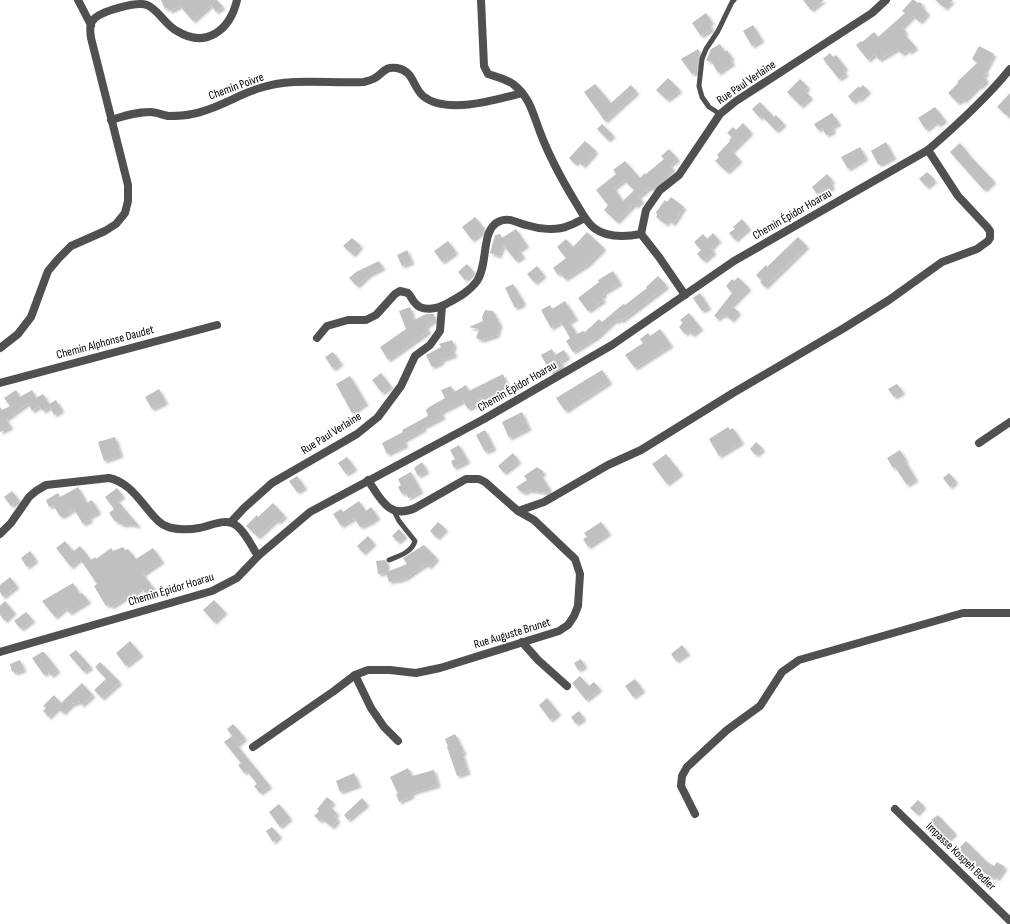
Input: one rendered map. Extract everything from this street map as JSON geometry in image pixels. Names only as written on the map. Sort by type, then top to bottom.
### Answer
[{"type":"street","points":[[78,0],[91,25]]},
{"type":"street","points":[[0,348],[18,334],[30,317],[48,271],[71,246],[105,231],[116,224],[125,213],[128,201],[128,185],[90,38],[91,25],[94,19],[101,14],[133,4],[143,4],[152,8],[176,31],[189,37],[201,38],[213,36],[224,28],[235,11],[237,0]]},
{"type":"street","points":[[481,0],[484,66],[488,74],[505,79],[514,85],[532,107],[540,132],[562,180],[585,218],[594,228],[608,234],[625,237],[641,234],[685,295]]},
{"type":"street","name":"Rue Paul Verlaine","points":[[641,234],[646,210],[660,190],[679,175],[720,114],[736,101],[872,13],[886,0]]},
{"type":"street","name":"Chemin Poivre","points":[[111,120],[141,112],[152,112],[168,116],[194,114],[261,88],[285,83],[364,82],[376,78],[383,70],[389,68],[396,68],[404,71],[411,76],[417,89],[424,96],[445,104],[490,102],[522,93]]},
{"type":"street","name":"Chemin Épidor Hoarau","points":[[0,652],[212,591],[237,578],[258,556],[310,512],[484,419],[606,349],[734,261],[928,150],[953,129],[1010,69]]},
{"type":"street","points":[[518,511],[544,502],[608,465],[641,450],[889,300],[942,262],[977,249],[988,241],[990,238],[990,231],[958,196],[928,150]]},
{"type":"street","points":[[317,338],[327,326],[348,320],[366,320],[376,316],[400,290],[408,293],[414,302],[426,309],[442,306],[469,290],[477,280],[483,268],[487,235],[494,224],[500,221],[514,220],[527,226],[547,229],[568,226],[585,218]]},
{"type":"street","name":"Rue Paul Verlaine","points":[[231,522],[272,483],[357,434],[378,417],[401,386],[415,356],[430,345],[440,331],[442,306]]},
{"type":"street","name":"Chemin Alphonse Daudet","points":[[0,382],[217,325]]},
{"type":"street","points":[[979,443],[1010,422]]},
{"type":"street","points":[[0,534],[11,523],[29,497],[46,485],[101,478],[116,479],[130,488],[155,518],[165,526],[181,529],[198,529],[218,523],[231,522],[242,530],[258,556]]},
{"type":"street","name":"Rue Auguste Brunet","points":[[253,747],[334,692],[354,675],[368,670],[390,670],[416,673],[440,668],[559,631],[568,624],[574,616],[578,606],[580,574],[575,559],[534,520],[518,511],[485,482],[473,478],[466,479],[408,511],[401,512],[394,510]]},
{"type":"street","points":[[368,480],[383,502],[394,510]]},
{"type":"street","points":[[695,814],[681,786],[682,776],[687,767],[727,730],[760,706],[782,672],[800,660],[963,613],[1010,613]]},
{"type":"street","points":[[522,642],[538,660],[567,686]]},
{"type":"street","points":[[354,675],[371,708],[384,727],[398,741]]},
{"type":"street","name":"Impasse Kospeh Bedier","points":[[895,809],[1010,921]]},
{"type":"lane","points":[[720,114],[709,107],[702,97],[699,86],[702,59],[706,49],[718,31],[734,0]]},
{"type":"lane","points":[[389,560],[410,550],[414,546],[415,541],[399,521],[394,510]]},
{"type":"building","points":[[161,0],[217,0],[223,7],[216,12],[211,5],[193,21],[180,6],[170,11],[168,8],[165,9]]},
{"type":"building","points":[[803,0],[824,0],[811,10]]},
{"type":"building","points":[[912,0],[918,3],[920,2],[923,5],[922,7],[928,13],[920,22],[913,16],[902,27],[906,32],[904,34],[916,47],[910,52],[908,50],[902,54],[897,49],[879,60],[875,54],[868,60],[856,45],[874,32],[878,37],[905,13],[902,11]]},
{"type":"building","points":[[935,0],[953,0],[945,8]]},
{"type":"building","points":[[706,13],[712,22],[709,24],[712,29],[701,36],[692,23]]},
{"type":"building","points":[[753,25],[762,40],[752,46],[743,31]]},
{"type":"building","points":[[720,44],[725,52],[727,50],[733,63],[718,73],[711,61],[706,61],[711,49]]},
{"type":"building","points":[[979,46],[994,54],[985,71],[987,73],[983,76],[987,80],[964,101],[962,99],[958,103],[948,93],[977,63],[972,59]]},
{"type":"building","points":[[698,49],[700,53],[697,72],[692,74],[681,59]]},
{"type":"building","points":[[830,53],[833,57],[836,55],[846,68],[843,70],[846,74],[839,79],[823,59]]},
{"type":"building","points":[[668,78],[680,90],[667,100],[656,90]]},
{"type":"building","points":[[800,79],[808,87],[805,91],[811,97],[801,106],[787,92]]},
{"type":"building","points":[[595,84],[611,103],[631,85],[637,92],[605,121],[584,92]]},
{"type":"building","points":[[863,85],[869,91],[859,100],[858,98],[853,102],[848,96],[859,86],[860,88]]},
{"type":"building","points":[[1010,93],[1010,118],[997,107]]},
{"type":"building","points":[[760,102],[774,117],[776,115],[784,124],[776,131],[762,116],[760,118],[752,109]]},
{"type":"building","points":[[935,107],[945,120],[938,125],[936,122],[926,130],[918,118]]},
{"type":"building","points":[[832,113],[839,123],[832,127],[834,131],[826,135],[822,128],[818,130],[814,124]]},
{"type":"building","points":[[743,123],[751,132],[732,151],[740,160],[727,172],[715,161],[719,157],[717,155],[732,137],[727,133],[733,127],[736,130]]},
{"type":"building","points":[[602,124],[613,135],[608,140],[597,129]]},
{"type":"building","points":[[585,141],[596,151],[583,166],[578,161],[575,164],[569,158]]},
{"type":"building","points":[[886,142],[894,157],[881,164],[878,164],[871,151]]},
{"type":"building","points":[[960,143],[994,181],[984,190],[950,152]]},
{"type":"building","points":[[860,147],[866,158],[848,169],[841,157]]},
{"type":"building","points":[[669,149],[678,159],[670,165],[673,169],[661,180],[662,181],[653,190],[650,187],[638,197],[642,200],[636,206],[634,204],[617,222],[604,210],[608,205],[596,190],[616,174],[613,170],[625,161],[640,178],[664,159],[661,156]],"holes":[[[624,180],[634,190],[623,201],[614,188]]]},
{"type":"building","points":[[927,172],[935,180],[927,187],[919,179]]},
{"type":"building","points":[[827,174],[833,181],[830,183],[833,186],[827,191],[824,188],[817,194],[812,187]]},
{"type":"building","points":[[671,197],[684,207],[673,224],[669,220],[666,224],[656,217],[656,212],[665,200],[667,202]]},
{"type":"building","points":[[475,217],[485,229],[472,240],[462,227]]},
{"type":"building","points":[[742,219],[749,228],[735,240],[729,233],[735,229],[733,227]]},
{"type":"building","points":[[516,229],[527,245],[519,250],[523,256],[516,261],[503,245],[499,256],[490,253],[495,235],[500,234],[502,238]]},
{"type":"building","points":[[587,232],[604,248],[588,264],[565,279],[560,273],[558,275],[553,268],[566,258],[557,247],[566,239],[573,247]]},
{"type":"building","points":[[713,233],[719,240],[711,248],[714,252],[704,261],[697,254],[701,250],[694,242],[703,234],[707,239]]},
{"type":"building","points":[[798,237],[807,246],[765,287],[756,275],[766,265],[767,267]]},
{"type":"building","points":[[352,238],[361,246],[353,255],[343,246]]},
{"type":"building","points":[[448,241],[456,252],[442,262],[434,251]]},
{"type":"building","points":[[407,250],[412,262],[402,266],[397,255]]},
{"type":"building","points":[[379,261],[383,268],[370,274],[357,286],[349,278],[356,272]]},
{"type":"building","points":[[467,264],[474,272],[465,280],[458,272]]},
{"type":"building","points":[[537,266],[544,275],[535,283],[527,274]]},
{"type":"building","points":[[613,271],[620,283],[603,293],[605,294],[601,297],[604,300],[588,311],[578,298],[599,282],[598,280]]},
{"type":"building","points":[[658,276],[667,286],[621,321],[620,319],[616,322],[615,320],[597,337],[573,352],[566,341],[570,338],[561,322],[551,328],[541,310],[550,305],[552,309],[565,301],[576,318],[569,322],[577,334],[583,331],[585,332],[599,319],[602,322],[621,306],[624,304],[625,305],[647,288],[646,287]]},
{"type":"building","points":[[738,277],[749,288],[731,306],[739,312],[732,320],[725,315],[722,315],[718,319],[714,316],[732,293],[726,286],[732,279],[734,281]]},
{"type":"building","points":[[513,284],[523,301],[523,304],[515,308],[505,288]]},
{"type":"building","points":[[700,293],[709,307],[702,311],[693,298]]},
{"type":"building","points":[[410,307],[414,320],[426,314],[434,314],[435,320],[426,326],[429,331],[388,360],[380,347],[406,329],[399,311]]},
{"type":"building","points":[[485,310],[493,311],[500,324],[497,335],[482,340],[476,338],[479,329],[469,327],[483,321],[482,317]]},
{"type":"building","points":[[689,313],[701,328],[692,335],[689,331],[685,334],[679,327],[683,323],[680,320]]},
{"type":"building","points":[[660,329],[671,345],[635,368],[625,355],[643,343],[640,339],[648,333],[650,336]]},
{"type":"building","points":[[452,340],[455,347],[452,348],[455,355],[441,360],[442,362],[432,367],[426,355],[441,347],[439,344]]},
{"type":"building","points":[[552,349],[555,355],[564,350],[568,357],[560,362],[563,366],[551,373],[541,355]]},
{"type":"building","points":[[333,352],[341,363],[333,369],[325,357]]},
{"type":"building","points":[[602,370],[610,382],[565,411],[556,398]]},
{"type":"building","points":[[381,373],[391,386],[382,393],[372,380]]},
{"type":"building","points":[[503,374],[509,390],[500,394],[499,391],[492,393],[476,401],[477,404],[468,409],[463,401],[441,412],[443,417],[423,427],[424,429],[404,440],[406,445],[387,454],[382,443],[428,416],[426,410],[445,398],[441,390],[451,386],[454,392],[466,385],[469,391]]},
{"type":"building","points":[[350,376],[366,403],[352,413],[336,384]]},
{"type":"building","points":[[897,384],[903,392],[894,397],[888,389]]},
{"type":"building","points":[[159,389],[166,402],[152,409],[145,397]]},
{"type":"building","points":[[16,390],[20,397],[32,390],[36,398],[43,394],[49,404],[56,400],[62,410],[54,415],[50,407],[43,411],[40,406],[32,411],[28,403],[6,419],[11,427],[0,432],[0,407],[2,410],[10,406],[4,398]]},
{"type":"building","points":[[522,412],[529,428],[509,438],[502,422]]},
{"type":"building","points":[[728,427],[730,430],[733,428],[742,442],[719,456],[709,439]]},
{"type":"building","points":[[485,430],[494,448],[485,452],[476,435]]},
{"type":"building","points":[[115,437],[121,455],[104,461],[98,442]]},
{"type":"building","points":[[756,442],[763,449],[756,455],[750,449]]},
{"type":"building","points":[[459,445],[468,461],[454,468],[451,461],[455,459],[450,450]]},
{"type":"building","points":[[900,450],[916,479],[907,485],[887,458]]},
{"type":"building","points":[[513,453],[519,461],[504,473],[498,466]]},
{"type":"building","points":[[666,454],[681,473],[667,484],[652,464]]},
{"type":"building","points":[[347,457],[355,468],[346,474],[338,463]]},
{"type":"building","points":[[422,462],[427,471],[418,476],[414,468]]},
{"type":"building","points":[[537,467],[544,472],[541,475],[549,488],[548,493],[528,490],[525,493],[520,491],[516,487],[527,480],[524,476]]},
{"type":"building","points":[[411,472],[421,491],[408,498],[406,492],[402,494],[398,487],[401,485],[398,479]]},
{"type":"building","points":[[949,473],[956,481],[950,487],[943,478]]},
{"type":"building","points":[[297,476],[305,487],[297,492],[289,481]]},
{"type":"building","points":[[78,487],[87,503],[92,500],[99,512],[89,517],[91,520],[83,524],[74,509],[63,516],[60,516],[53,505],[49,507],[46,500],[58,493],[60,497]]},
{"type":"building","points":[[117,488],[123,496],[117,500],[139,526],[120,524],[115,521],[109,513],[114,509],[105,497]]},
{"type":"building","points":[[12,491],[19,500],[11,506],[4,497]]},
{"type":"building","points":[[359,501],[366,511],[371,507],[378,517],[360,527],[354,518],[341,526],[333,514],[341,509],[343,512]]},
{"type":"building","points":[[273,503],[285,516],[278,522],[276,520],[258,537],[246,526],[257,515],[258,517]]},
{"type":"building","points":[[438,522],[446,529],[437,538],[430,531]]},
{"type":"building","points":[[601,522],[609,533],[588,547],[583,539],[587,537],[584,533]]},
{"type":"building","points":[[399,529],[405,536],[398,542],[392,536]]},
{"type":"building","points":[[368,536],[374,543],[363,553],[357,546]]},
{"type":"building","points":[[65,541],[74,551],[80,546],[91,560],[95,557],[96,559],[111,548],[113,551],[123,547],[125,550],[128,549],[136,559],[153,548],[162,561],[143,574],[155,590],[147,596],[142,588],[111,607],[109,604],[106,606],[94,586],[97,584],[80,559],[71,567],[56,548]]},
{"type":"building","points":[[424,545],[437,558],[429,567],[426,564],[406,578],[389,582],[386,573],[378,574],[376,561],[385,560],[387,563],[387,572],[407,564],[403,558]]},
{"type":"building","points":[[30,551],[36,560],[27,567],[21,558]]},
{"type":"building","points":[[10,577],[17,586],[3,597],[0,592],[0,585]]},
{"type":"building","points":[[73,583],[80,594],[82,593],[89,601],[69,613],[66,608],[55,617],[42,601]]},
{"type":"building","points":[[214,600],[225,612],[214,622],[203,610]]},
{"type":"building","points":[[5,601],[14,612],[5,621],[0,615],[0,606]]},
{"type":"building","points":[[26,612],[33,620],[21,629],[14,621]]},
{"type":"building","points":[[130,641],[141,654],[126,666],[116,653]]},
{"type":"building","points":[[682,645],[688,653],[676,661],[671,654]]},
{"type":"building","points":[[76,650],[91,667],[84,672],[69,655]]},
{"type":"building","points":[[44,652],[58,670],[51,676],[48,671],[44,675],[32,658]]},
{"type":"building","points":[[581,659],[585,666],[578,670],[574,663]]},
{"type":"building","points":[[20,660],[24,670],[15,673],[14,671],[12,672],[10,664]]},
{"type":"building","points":[[100,662],[120,682],[102,698],[94,690],[106,679],[95,667]]},
{"type":"building","points":[[580,676],[589,686],[594,682],[600,689],[586,700],[572,683]]},
{"type":"building","points":[[635,679],[643,690],[633,697],[625,686]]},
{"type":"building","points":[[82,683],[93,695],[82,705],[78,701],[75,704],[73,703],[63,713],[58,708],[49,717],[43,711],[46,708],[43,706],[54,695],[61,703]]},
{"type":"building","points":[[547,698],[559,713],[550,720],[539,705]]},
{"type":"building","points":[[579,711],[584,718],[576,724],[571,717]]},
{"type":"building","points":[[233,724],[245,738],[237,745],[270,786],[260,793],[254,786],[257,784],[247,771],[244,773],[238,765],[241,763],[224,742],[232,736],[227,729]]},
{"type":"building","points":[[455,734],[464,752],[462,753],[468,772],[457,776],[445,739]]},
{"type":"building","points":[[408,768],[412,776],[434,770],[438,785],[411,793],[412,796],[399,802],[396,794],[398,794],[390,777]]},
{"type":"building","points":[[354,773],[359,785],[340,792],[336,781]]},
{"type":"building","points":[[327,797],[333,802],[330,807],[337,813],[335,816],[338,820],[332,827],[322,819],[320,821],[314,816],[319,811],[317,809]]},
{"type":"building","points":[[362,798],[367,804],[348,820],[344,815]]},
{"type":"building","points":[[918,800],[924,806],[917,814],[910,808]]},
{"type":"building","points":[[279,804],[290,818],[280,827],[269,812]]},
{"type":"building","points":[[938,815],[955,833],[945,842],[940,838],[937,840],[931,836],[938,830],[930,821]]},
{"type":"building","points":[[272,827],[280,836],[273,842],[266,831]]},
{"type":"building","points":[[966,841],[986,861],[994,866],[997,862],[1005,867],[997,879],[994,876],[992,878],[974,865],[973,866],[957,850]]}]
